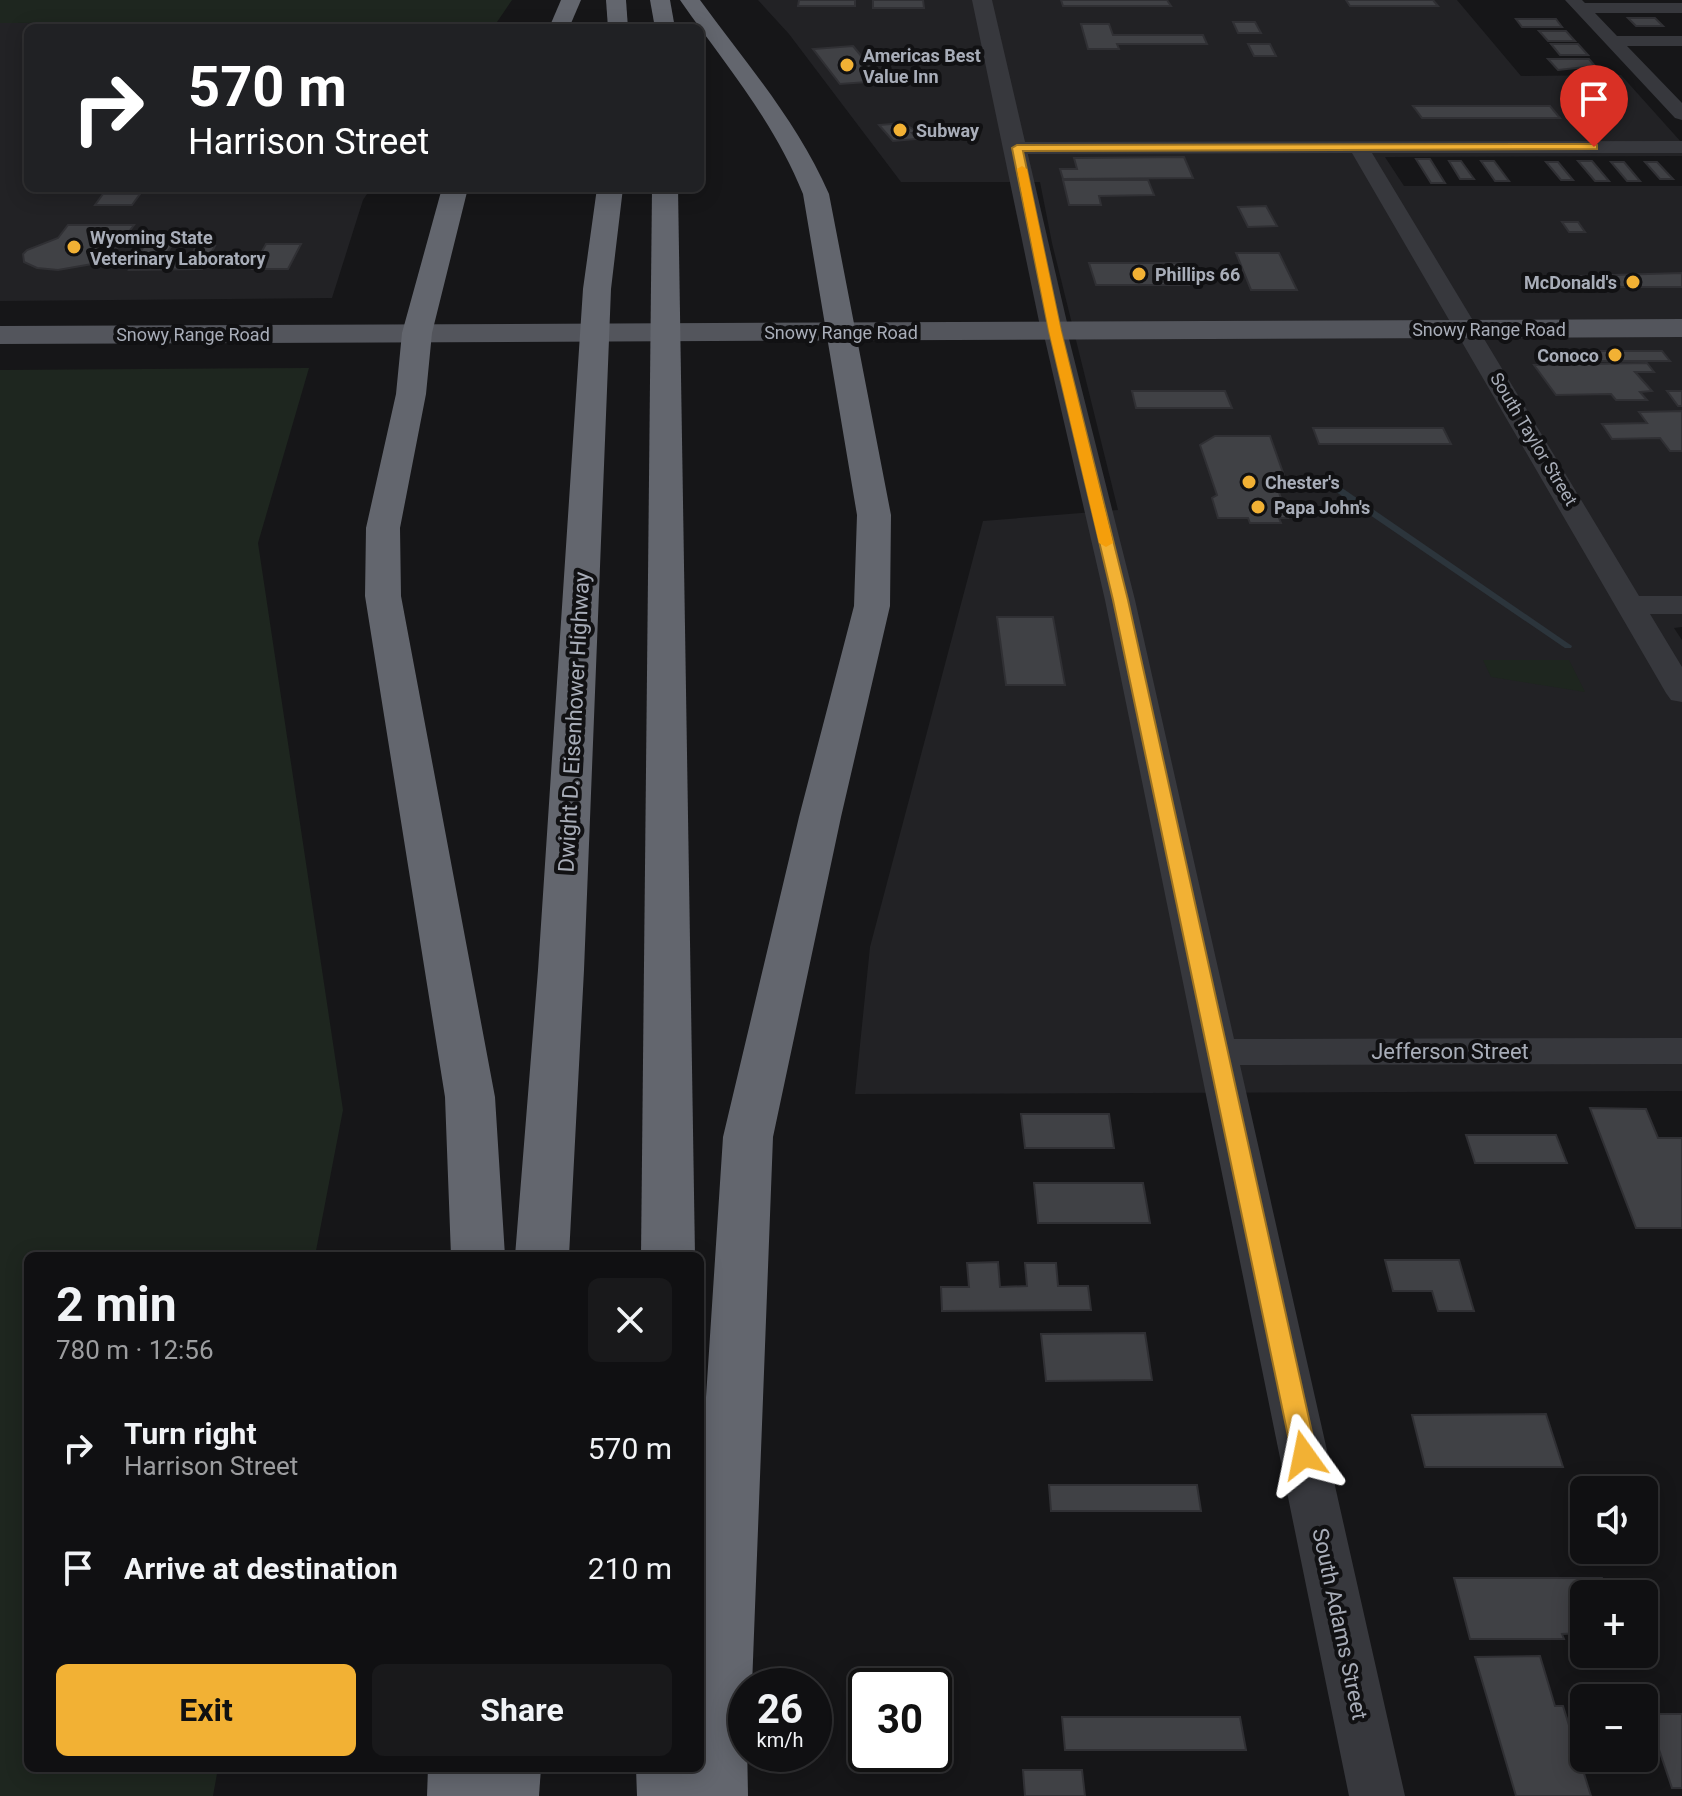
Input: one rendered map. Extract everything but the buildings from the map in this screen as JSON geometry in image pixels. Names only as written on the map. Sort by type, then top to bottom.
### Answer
[{"type":"highway","points":[[561,24],[571,0]]},
{"type":"highway","points":[[616,0],[618,24]]},
{"type":"highway","points":[[660,0],[664,24]]},
{"type":"highway","points":[[690,0],[805,162],[816,194],[874,515],[872,606],[748,1137],[714,1796]]},
{"type":"highway","points":[[454,192],[417,333],[411,394],[383,528],[383,596],[470,1097],[478,1252]]},
{"type":"highway","name":"Dwight D. Eisenhower Highway","points":[[542,1252],[561,970],[597,289],[609,192]]},
{"type":"highway","points":[[665,192],[668,1252]]},
{"type":"highway","points":[[461,1796],[462,1772]]},
{"type":"highway","points":[[505,1796],[507,1772]]},
{"type":"highway","points":[[670,1772],[671,1796]]},
{"type":"main road","name":"Snowy Range Road","points":[[0,335],[1682,328]]},
{"type":"street","name":"South Adams Street","points":[[982,0],[1055,331],[1120,600],[1377,1796]]},
{"type":"street","points":[[1577,4],[1682,8]]},
{"type":"street","points":[[1577,4],[1682,114]]},
{"type":"street","points":[[1613,41],[1682,41]]},
{"type":"street","name":"South Taylor Street","points":[[1358,147],[1469,329],[1682,693]]},
{"type":"street","points":[[1017,148],[1682,147]]},
{"type":"street","points":[[1632,605],[1682,605]]},
{"type":"street","name":"Jefferson Street","points":[[1218,1052],[1682,1051]]},
{"type":"shaded area","points":[[0,0],[512,0],[497,22],[0,23]]},
{"type":"shaded area","points":[[758,0],[1457,0],[1521,76],[1621,75],[1682,143],[1682,156],[1385,157],[1404,186],[1682,186],[1682,627],[1674,628],[1682,640],[1682,1091],[855,1094],[870,947],[983,521],[1118,510],[1052,243],[1040,182],[901,182],[789,34]]},
{"type":"shaded area","points":[[497,22],[24,24],[24,192],[368,192],[363,200],[332,298],[0,301],[0,23]]},
{"type":"shaded area","points":[[309,368],[258,543],[343,1110],[316,1252],[24,1252],[24,1772],[217,1772],[213,1796],[0,1796],[0,370]]},
{"type":"shaded area","points":[[1483,660],[1569,660],[1585,692],[1491,677]]},
{"type":"waterway","points":[[1326,481],[1568,646]]},
{"type":"slow traffic","points":[[1022,169],[1055,331],[1106,543]]},
{"type":"place","name":"Americas Best Value Inn","points":[[847,65]]},
{"type":"place","name":"Subway","points":[[900,130]]},
{"type":"place","name":"Wyoming State Veterinary Laboratory","points":[[74,247]]},
{"type":"place","name":"Phillips 66","points":[[1139,274]]},
{"type":"place","name":"McDonald's","points":[[1633,282]]},
{"type":"place","name":"Conoco","points":[[1615,355]]},
{"type":"place","name":"Chester's","points":[[1249,482]]},
{"type":"place","name":"Papa John's","points":[[1258,507]]},
{"type":"route","points":[[1304,1455],[1120,600],[1055,331],[1017,148],[1594,147]]}]
